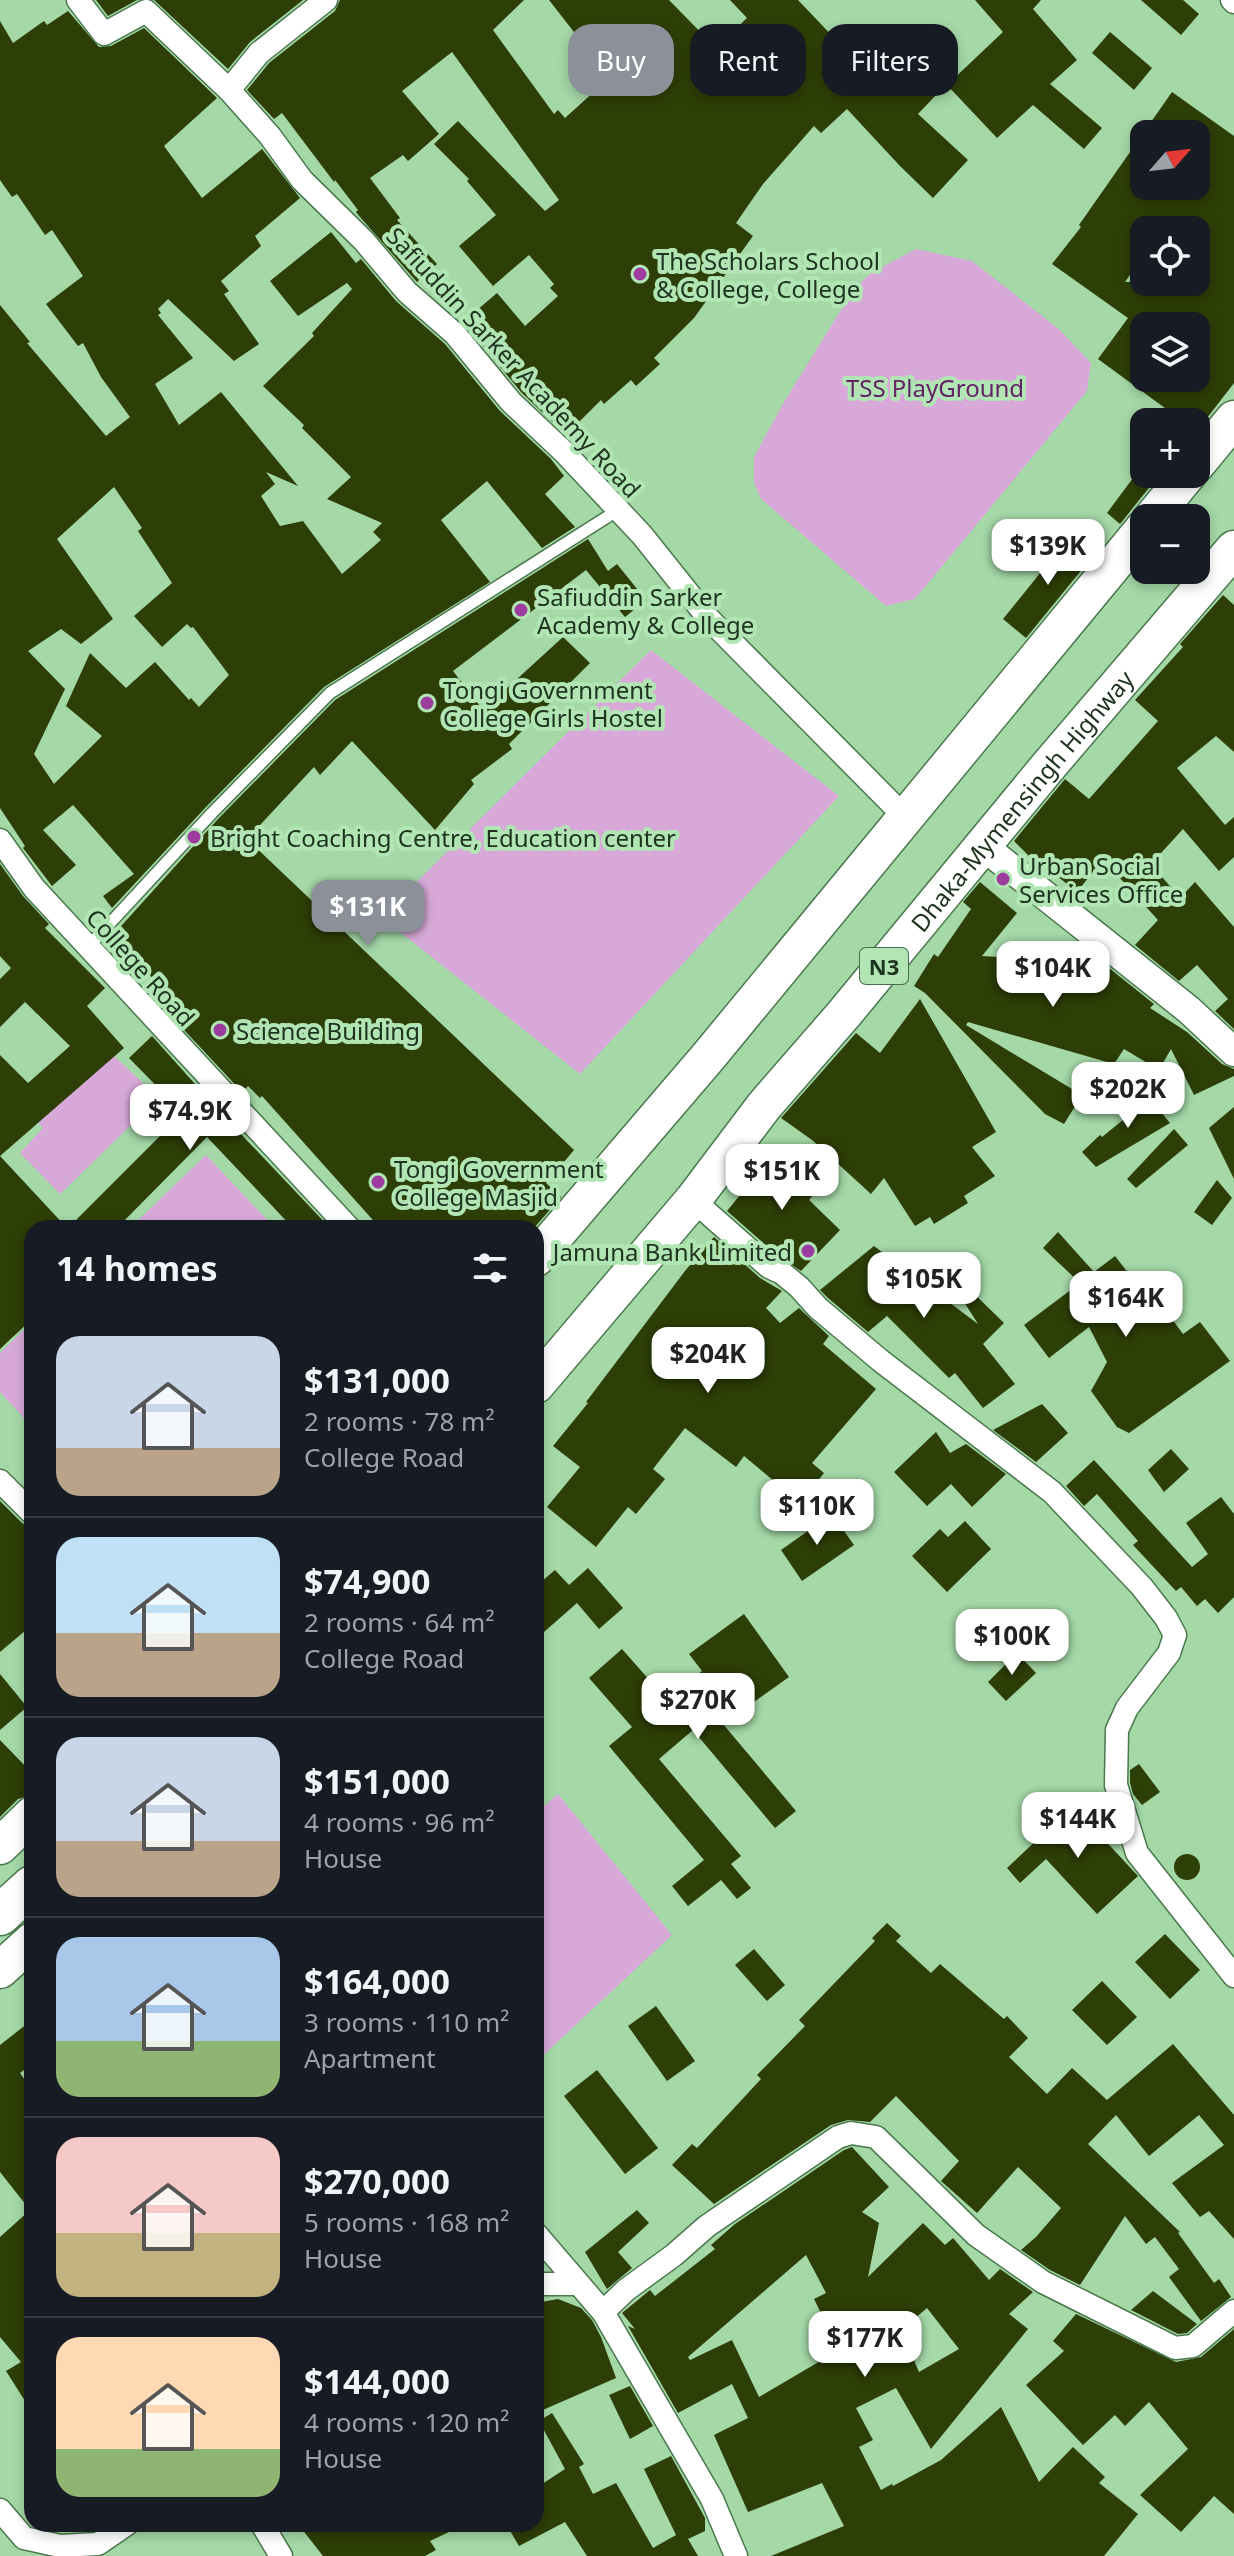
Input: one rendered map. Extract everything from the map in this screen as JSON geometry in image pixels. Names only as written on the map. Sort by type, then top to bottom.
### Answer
[{"type":"highway","points":[[1210,448],[1234,419]]},
{"type":"highway","points":[[1163,504],[1177,488]]},
{"type":"highway","points":[[544,1249],[708,1057],[1130,545]]},
{"type":"highway","name":"Dhaka-Mymensingh Highway","points":[[544,1376],[693,1200],[764,1106],[1234,549]]},
{"type":"highway","points":[[0,1846],[24,1823]]},
{"type":"highway","points":[[0,1915],[24,1893]]},
{"type":"highway","points":[[0,1970],[24,1948]]},
{"type":"street","name":"Safiuddin Sarker Academy Road","points":[[78,0],[104,34],[146,11],[229,90],[270,136],[302,180],[364,241],[407,292],[455,334],[511,402],[564,452],[642,535],[709,619],[905,817]]},
{"type":"street","points":[[229,90],[259,53],[326,0]]},
{"type":"street","points":[[983,846],[1189,1010],[1234,1052]]},
{"type":"street","name":"College Road","points":[[2,849],[88,947],[342,1220]]},
{"type":"street","points":[[693,1200],[769,1267],[799,1287],[818,1308],[881,1361],[1052,1492],[1142,1587],[1166,1618],[1175,1635],[1169,1653],[1127,1708],[1117,1730],[1116,1785],[1137,1853],[1234,1976]]},
{"type":"street","points":[[0,1481],[24,1505]]},
{"type":"street","points":[[603,2312],[707,2226],[838,2137],[851,2133],[876,2137],[976,2235],[1043,2282],[1175,2348],[1193,2346],[1234,2311]]},
{"type":"street","points":[[544,2244],[603,2312],[712,2499],[736,2556]]},
{"type":"street","points":[[544,2284],[577,2284]]},
{"type":"street","points":[[0,2510],[24,2538],[60,2546],[98,2544],[115,2532]]},
{"type":"street","points":[[267,2532],[281,2556]]},
{"type":"lane","points":[[88,947],[212,813],[330,693],[618,510]]},
{"type":"green space","name":"TSS PlayGround","points":[[916,249],[972,261],[1060,330],[1091,363],[1087,391],[915,599],[886,606],[761,499],[754,483],[754,457],[854,289],[871,273]]},
{"type":"green space","points":[[651,650],[839,796],[580,1074],[381,917]]},
{"type":"green space","points":[[98,1041],[159,1098],[60,1194],[20,1153],[43,1128],[27,1111]]},
{"type":"green space","points":[[206,1155],[267,1220],[138,1220]]},
{"type":"green space","points":[[24,1330],[24,1418],[0,1392],[0,1353]]},
{"type":"green space","points":[[558,1794],[672,1935],[544,2055],[544,1806]]},
{"type":"building","points":[[96,0],[137,0],[108,16]]},
{"type":"building","points":[[154,0],[303,0],[250,42],[228,69]]},
{"type":"building","points":[[340,0],[524,0],[493,30],[554,114],[558,110],[565,118],[589,96],[674,96],[674,24],[568,24],[549,0],[669,0],[692,24],[690,24],[690,96],[806,96],[806,24],[741,24],[747,18],[730,0],[798,0],[822,25],[822,96],[935,96],[918,114],[968,160],[933,198],[847,109],[821,133],[814,126],[763,184],[736,223],[753,236],[694,318],[654,358],[660,364],[636,386],[631,380],[604,404],[601,400],[566,435],[521,392],[463,322],[497,293],[525,326],[558,296],[550,288],[554,284],[529,255],[493,286],[459,246],[496,215],[467,181],[469,179],[434,144],[458,121],[545,211],[559,200],[452,52],[402,91],[439,134],[408,161],[403,155],[370,178],[400,218],[397,220],[437,264],[417,282],[356,212],[358,210],[282,113],[274,119],[247,90],[269,63],[335,11]]},
{"type":"building","points":[[975,0],[1041,0],[1033,9],[1077,60],[1050,84],[1102,128],[1084,149],[1033,105],[997,138],[957,96],[958,75],[1003,32]]},
{"type":"building","points":[[1141,0],[1183,0],[1199,14],[1181,35]]},
{"type":"building","points":[[68,11],[99,47],[111,46],[144,28],[217,98],[164,146],[202,198],[262,149],[300,198],[255,236],[261,246],[221,281],[229,291],[224,294],[259,344],[234,361],[168,299],[158,309],[161,313],[158,315],[193,358],[155,384],[179,425],[221,392],[298,486],[266,472],[275,484],[261,496],[280,526],[303,521],[342,574],[381,540],[373,532],[382,523],[327,499],[351,477],[263,386],[314,336],[312,333],[352,289],[347,283],[298,316],[270,281],[331,232],[356,263],[361,259],[396,301],[445,344],[500,411],[551,459],[564,476],[545,494],[575,527],[542,548],[487,481],[441,520],[490,582],[324,687],[112,908],[103,896],[134,874],[73,805],[43,830],[76,865],[52,886],[23,848],[25,846],[0,808],[0,305],[30,342],[27,343],[106,436],[130,417],[101,377],[83,343],[78,346],[46,304],[83,276],[52,230],[45,235],[17,194],[12,197],[0,180],[0,21],[13,43],[44,21],[47,25]],"holes":[[[114,487],[142,528],[138,531],[172,583],[134,616],[162,647],[187,624],[193,627],[229,675],[199,707],[155,662],[126,688],[90,653],[66,706],[102,736],[54,784],[34,754],[65,689],[28,651],[61,629],[81,644],[113,619],[57,539]]]},
{"type":"building","points":[[1110,32],[1152,68],[1134,90],[1092,53]]},
{"type":"building","points":[[1172,92],[1234,136],[1234,383],[1210,414],[1210,408],[1165,408],[1143,392],[1210,392],[1210,312],[1130,312],[1130,382],[1098,359],[1128,318],[1052,264],[1081,227],[1079,225],[1130,152],[1130,200],[1210,200],[1210,120],[1152,120]]},
{"type":"building","points":[[1130,482],[1130,488],[1149,488],[1136,504],[1130,504],[1130,512],[1120,524],[1107,513]]},
{"type":"building","points":[[1070,536],[1093,556],[1026,638],[1003,619]]},
{"type":"building","points":[[588,539],[608,571],[617,564],[646,600],[625,617],[586,570],[453,671],[483,710],[563,637],[590,663],[509,744],[512,749],[471,780],[474,784],[435,830],[352,741],[320,775],[314,767],[247,839],[574,1150],[546,1183],[561,1197],[541,1220],[373,1220],[262,1096],[260,1098],[248,1086],[242,1092],[171,1016],[176,1012],[153,988],[157,983],[113,935],[218,819],[335,700]]},
{"type":"building","points":[[1223,595],[1234,605],[1234,752],[1216,736],[1177,768],[1225,825],[1234,817],[1234,857],[1219,871],[1183,829],[1151,864],[1180,898],[1195,882],[1234,927],[1234,1029],[1215,1011],[1228,999],[1197,965],[1179,981],[1135,945],[1158,920],[1108,865],[1101,872],[1096,868],[1077,892],[1031,858],[1014,841],[1065,779],[1089,799],[1158,721],[1135,700],[1183,647],[1180,644]]},
{"type":"building","points":[[0,864],[23,896],[49,924],[45,928],[105,988],[87,1006],[124,1048],[0,1156],[0,1055],[28,1083],[70,1046],[25,1002],[0,1027],[0,979],[11,968],[0,956]]},
{"type":"building","points":[[980,882],[1017,913],[982,956],[1030,959],[1057,968],[1079,944],[1154,1004],[1150,1008],[1187,1032],[1222,1064],[1234,1069],[1234,1076],[1194,1095],[1171,1049],[1159,1070],[1124,1049],[1114,1064],[968,1022],[966,1025],[1082,1095],[1064,1124],[1045,1114],[925,993],[914,986],[934,954],[938,957],[971,909],[963,902]]},
{"type":"building","points":[[920,999],[996,1132],[972,1147],[995,1176],[964,1196],[968,1203],[934,1224],[930,1217],[915,1226],[884,1178],[871,1194],[812,1140],[781,1118],[856,1033],[880,1053]]},
{"type":"building","points":[[152,1036],[322,1220],[285,1220],[207,1137],[125,1220],[76,1220],[183,1113],[129,1058]]},
{"type":"building","points":[[1142,1089],[1170,1123],[1096,1167],[1082,1152],[1134,1111],[1126,1102]]},
{"type":"building","points":[[1234,1107],[1234,1179],[1209,1128]]},
{"type":"building","points":[[1174,1129],[1188,1145],[1136,1188],[1127,1179]]},
{"type":"building","points":[[766,1146],[814,1194],[809,1200],[840,1230],[801,1271],[777,1255],[727,1211],[752,1180],[745,1174]]},
{"type":"building","points":[[0,1156],[60,1220],[24,1220],[24,1326],[0,1349]]},
{"type":"building","points":[[1217,1180],[1232,1198],[1212,1225],[1194,1212]]},
{"type":"building","points":[[1058,1232],[1094,1272],[1115,1256],[1140,1288],[1146,1284],[1183,1334],[1200,1322],[1230,1361],[1129,1433],[1117,1427],[1091,1391],[1107,1362],[1089,1327],[1049,1358],[1024,1325],[1080,1283],[1043,1248]]},
{"type":"building","points":[[714,1237],[760,1278],[782,1291],[766,1308],[780,1323],[799,1308],[829,1336],[823,1344],[876,1389],[812,1463],[824,1473],[800,1503],[744,1456],[736,1467],[685,1428],[653,1469],[665,1479],[636,1514],[628,1507],[596,1547],[547,1507],[580,1467],[553,1446]]},
{"type":"building","points":[[874,1246],[978,1324],[952,1283],[958,1278],[1004,1323],[983,1344],[1015,1384],[983,1408],[955,1373],[949,1378],[887,1316],[868,1332],[820,1290]]},
{"type":"building","points":[[1042,1404],[1068,1433],[1036,1462],[993,1430]]},
{"type":"building","points":[[936,1432],[950,1453],[966,1444],[1006,1474],[972,1507],[951,1484],[927,1506],[894,1472]]},
{"type":"building","points":[[1171,1449],[1189,1469],[1164,1492],[1148,1470]]},
{"type":"building","points":[[1094,1460],[1192,1567],[1208,1554],[1186,1523],[1221,1497],[1234,1514],[1234,1597],[1218,1613],[1205,1599],[1197,1606],[1181,1587],[1176,1591],[1133,1545],[1138,1541],[1097,1494],[1084,1506],[1066,1486]]},
{"type":"building","points":[[0,1501],[24,1524],[24,1632],[0,1652]]},
{"type":"building","points":[[832,1514],[854,1545],[802,1581],[781,1550]]},
{"type":"building","points":[[965,1521],[991,1549],[947,1592],[912,1556],[940,1529],[948,1537]]},
{"type":"building","points":[[588,1568],[623,1608],[599,1629],[577,1603],[544,1632],[544,1579],[555,1570],[569,1585]]},
{"type":"building","points":[[744,1614],[789,1677],[723,1724],[796,1811],[775,1828],[693,1730],[659,1759],[741,1856],[731,1864],[751,1888],[737,1899],[721,1880],[688,1906],[672,1886],[704,1860],[609,1746],[632,1727],[589,1678],[622,1649],[667,1700],[702,1671],[689,1654]]},
{"type":"building","points":[[1017,1653],[1036,1673],[1006,1701],[988,1682]]},
{"type":"building","points":[[0,1674],[24,1703],[24,1710],[0,1730]]},
{"type":"building","points":[[0,1740],[24,1765],[24,1797],[18,1799],[0,1817]]},
{"type":"building","points":[[1139,1764],[1160,1792],[1142,1805],[1133,1794],[1130,1783],[1130,1770]]},
{"type":"building","points":[[1073,1806],[1138,1876],[1097,1914],[1046,1859],[1020,1883],[1007,1868]]},
{"type":"building","points":[[1187,1854],[1196,1858],[1200,1867],[1196,1876],[1187,1880],[1178,1876],[1174,1867],[1178,1858]]},
{"type":"building","points":[[887,1923],[901,1936],[896,1941],[931,1973],[940,1964],[1004,2019],[1007,2016],[1028,2038],[1009,2057],[1047,2094],[1072,2068],[1107,2100],[1173,2044],[1234,2115],[1234,2239],[1209,2211],[1200,2217],[1172,2183],[1224,2145],[1199,2115],[1149,2156],[1116,2115],[1088,2144],[1180,2232],[1214,2283],[1219,2279],[1231,2297],[1201,2321],[1169,2277],[1179,2269],[1155,2237],[1146,2244],[1125,2216],[1080,2285],[1050,2270],[1021,2250],[1061,2208],[1018,2167],[977,2213],[941,2181],[959,2161],[896,2096],[870,2122],[848,2120],[831,2125],[714,2204],[672,2165],[692,2144],[697,2148],[761,2079],[757,2075],[805,2026],[799,2020],[875,1941],[872,1938]]},
{"type":"building","points":[[1165,1934],[1200,1970],[1170,1999],[1135,1962]]},
{"type":"building","points":[[754,1949],[785,1985],[767,2001],[735,1965]]},
{"type":"building","points":[[1102,1981],[1137,2017],[1107,2045],[1072,2010]]},
{"type":"building","points":[[656,2006],[695,2061],[667,2081],[628,2026]]},
{"type":"building","points":[[24,2026],[24,2070],[20,2073],[24,2079],[24,2202],[0,2172],[0,2045]]},
{"type":"building","points":[[597,2070],[658,2148],[625,2174],[564,2096]]},
{"type":"building","points":[[852,2147],[889,2187],[862,2212],[879,2223],[868,2277],[923,2223],[945,2245],[953,2238],[989,2280],[1000,2269],[1033,2292],[1009,2314],[1028,2329],[931,2449],[896,2388],[856,2408],[873,2440],[859,2447],[881,2490],[941,2460],[1001,2407],[1039,2482],[1073,2447],[1105,2477],[1099,2483],[1138,2514],[1104,2556],[771,2556],[844,2526],[822,2483],[748,2512],[714,2435],[748,2418],[732,2384],[678,2413],[628,2326],[635,2329],[622,2313],[650,2290],[655,2296],[715,2249],[711,2245],[735,2224]],"holes":[[[806,2255],[826,2293],[814,2299],[839,2350],[759,2397],[732,2340],[690,2360],[688,2357]],[[927,2308],[959,2349],[919,2372],[901,2330]]]},
{"type":"building","points":[[637,2210],[649,2223],[618,2252],[632,2268],[607,2289],[585,2252]]},
{"type":"building","points":[[24,2215],[24,2399],[6,2371],[21,2362],[0,2337],[0,2237]]},
{"type":"building","points":[[1153,2291],[1197,2324],[1187,2333],[1178,2334],[1131,2310]]},
{"type":"building","points":[[558,2299],[581,2308],[601,2337],[616,2378],[544,2410],[544,2302]]},
{"type":"building","points":[[1076,2314],[1176,2362],[1201,2357],[1234,2329],[1234,2514],[1214,2496],[1181,2532],[1140,2495],[1188,2449],[1149,2402],[1125,2426],[1115,2415],[1083,2445],[1026,2385],[1064,2351],[1053,2341]]},
{"type":"building","points":[[630,2386],[653,2426],[630,2439],[609,2395]]},
{"type":"building","points":[[552,2413],[584,2464],[579,2467],[593,2494],[616,2483],[653,2548],[676,2535],[644,2469],[671,2456],[705,2518],[705,2531],[688,2539],[698,2556],[587,2556],[565,2522],[519,2546],[511,2532],[544,2532],[544,2483],[565,2469],[544,2430],[544,2418]]},
{"type":"building","points":[[304,2532],[449,2532],[430,2541],[436,2550],[425,2556],[323,2556]]},
{"type":"place","name":"The Scholars School & College, College","points":[[640,274]]},
{"type":"place","name":"Safiuddin Sarker Academy & College","points":[[521,610]]},
{"type":"place","name":"Tongi Government College Girls Hostel","points":[[427,703]]},
{"type":"place","name":"Bright Coaching Centre, Education center","points":[[194,837]]},
{"type":"place","name":"Urban Social Services Office","points":[[1003,879]]},
{"type":"place","name":"Science Building","points":[[220,1030]]},
{"type":"place","name":"Tongi Government College Masjid","points":[[378,1182]]},
{"type":"place","name":"Jamuna Bank Limited","points":[[808,1251]]}]
